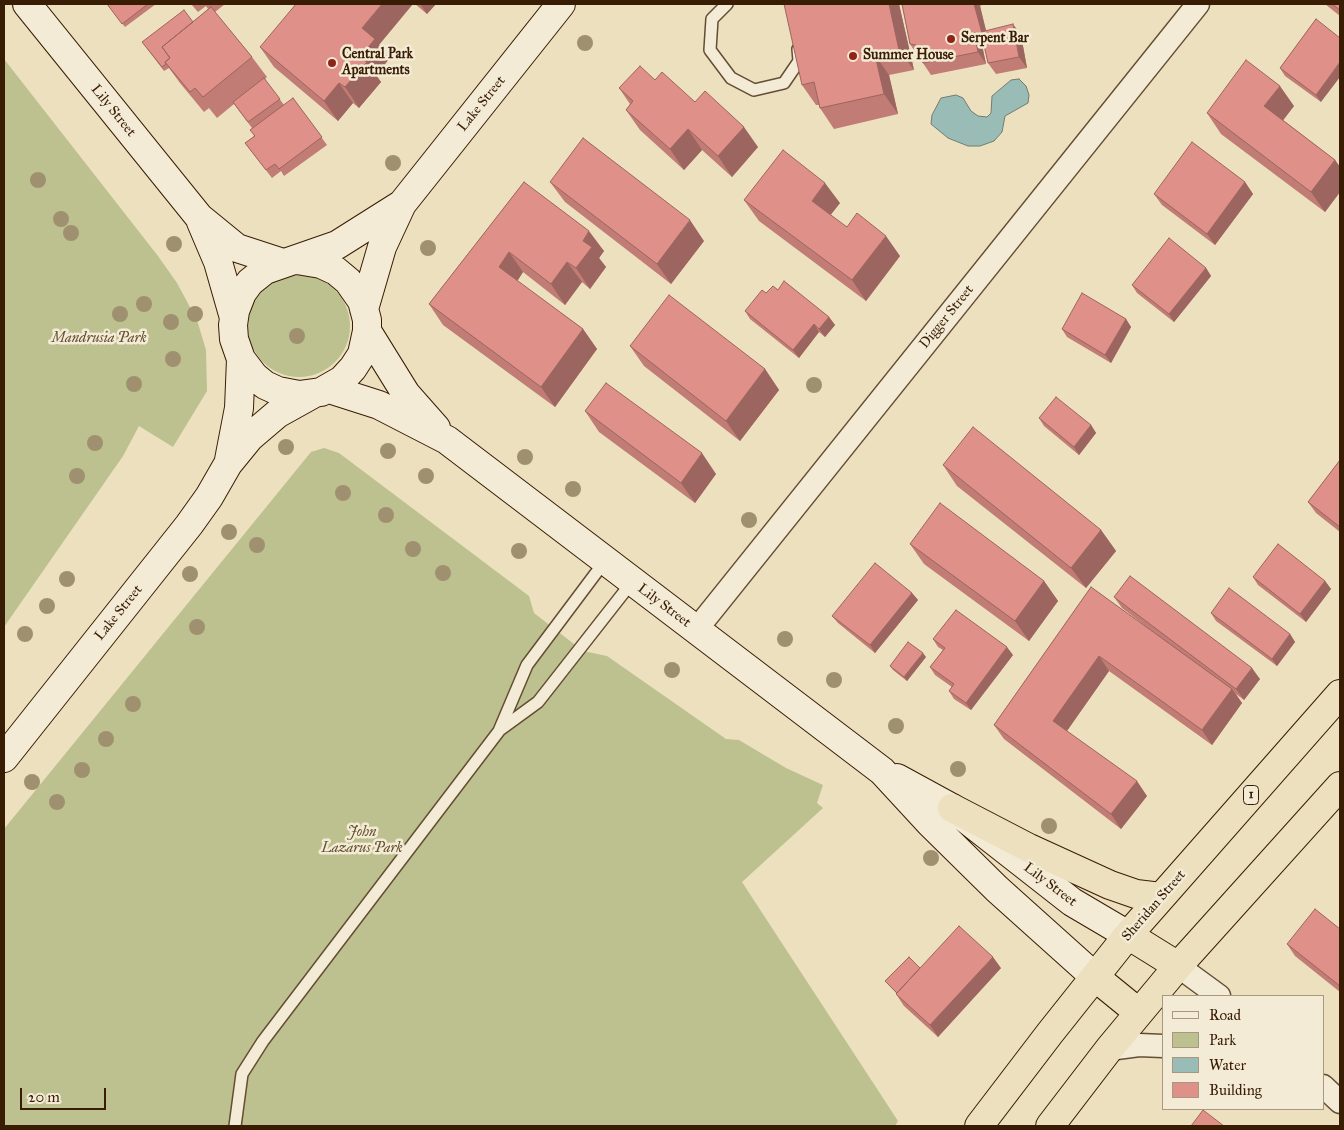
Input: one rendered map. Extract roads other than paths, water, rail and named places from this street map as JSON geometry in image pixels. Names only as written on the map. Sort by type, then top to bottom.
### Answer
[{"type":"highway","name":"Sheridan Street","points":[[979,1126],[1128,935],[1340,694]]},
{"type":"highway","points":[[1050,1126],[1138,1012],[1340,786]]},
{"type":"highway","points":[[952,808],[1029,848],[1110,885],[1136,894],[1161,897]]},
{"type":"highway","name":"Lily Street","points":[[1128,935],[1178,966]]},
{"type":"highway","name":"Lily Street","points":[[1095,977],[1138,1012]]},
{"type":"street","name":"Lily Street","points":[[27,4],[199,217],[237,248],[290,262]]},
{"type":"street","name":"Lake Street","points":[[366,320],[382,247],[402,204],[562,4]]},
{"type":"street","name":"Digger Street","points":[[696,630],[1198,4]]},
{"type":"street","name":"Lake Street","points":[[290,262],[337,245],[402,204]]},
{"type":"street","name":"Lily Street","points":[[199,217],[218,262],[234,318]]},
{"type":"street","points":[[290,262],[321,264],[336,271],[353,287],[366,320],[365,347],[354,368],[342,380],[321,391],[292,394],[271,389],[254,376],[241,359],[234,339],[234,318],[240,299],[250,282],[265,270],[290,262]]},
{"type":"street","name":"Lily Street","points":[[366,320],[406,394],[447,440]]},
{"type":"street","name":"Lake Street","points":[[228,464],[239,408],[241,359]]},
{"type":"street","name":"Lily Street","points":[[321,391],[379,405],[447,440],[882,771],[952,808],[1072,902],[1128,935]]},
{"type":"street","name":"Lake Street","points":[[4,758],[189,525],[209,497],[228,464],[263,424],[321,391]]},
{"type":"street","name":"Lily Street","points":[[882,771],[930,823],[1015,906],[1095,977]]},
{"type":"street","name":"Lily Street","points":[[1178,966],[1218,995]]},
{"type":"street","points":[[1109,1049],[1139,1045],[1162,1046]]},
{"type":"street","points":[[1324,1087],[1340,1102]]},
{"type":"street","points":[[1324,1109],[1340,1118]]},
{"type":"lane","points":[[727,4],[712,20],[710,50],[731,78],[754,90],[784,83],[799,61],[797,34]]},
{"type":"lane","points":[[235,1126],[242,1074],[263,1041],[499,731],[527,665],[604,561]]},
{"type":"lane","points":[[499,731],[538,702],[632,582]]},
{"type":"water","points":[[1019,79],[1026,86],[1029,95],[1028,103],[1005,116],[1002,132],[994,141],[980,146],[968,146],[948,138],[931,124],[932,115],[941,98],[956,95],[963,98],[971,111],[978,116],[987,117],[991,113],[992,96],[1011,80]]},
{"type":"place","name":"Serpent Bar","points":[[951,39]]},
{"type":"place","name":"Summer House","points":[[853,56]]},
{"type":"place","name":"Central Park Apartments","points":[[332,63]]},
{"type":"park label","name":"Mandrusia Park","points":[[99,339]]},
{"type":"park label","name":"John Lazarus Park","points":[[362,842]]}]
